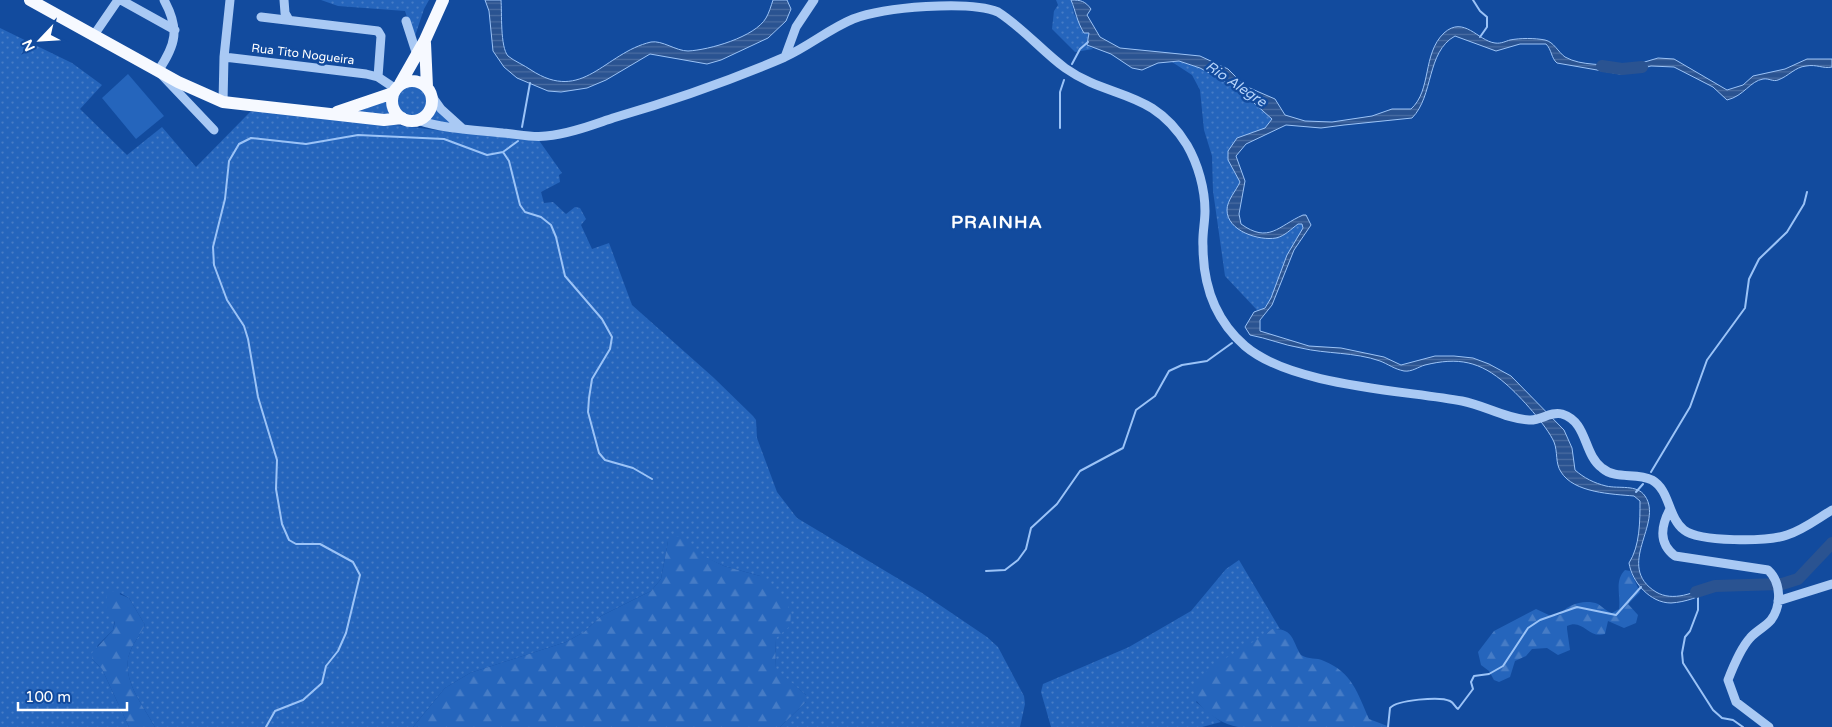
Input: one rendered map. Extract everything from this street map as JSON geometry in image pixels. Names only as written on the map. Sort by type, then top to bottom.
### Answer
[{"type":"main road","points":[[402,118],[394,109],[397,89],[425,40],[443,0]]},
{"type":"main road","points":[[33,1],[158,71],[202,94],[223,102],[384,120],[402,118],[417,120],[423,117],[431,108],[425,40]]},
{"type":"main road","points":[[334,113],[397,89],[412,81],[429,91]]},
{"type":"street","points":[[94,36],[119,0],[175,30]]},
{"type":"street","points":[[164,0],[174,20],[175,30],[172,45],[158,71],[214,130]]},
{"type":"street","points":[[223,102],[224,57],[230,0]]},
{"type":"street","points":[[284,0],[285,13],[289,20]]},
{"type":"street","points":[[785,57],[796,27],[814,0]]},
{"type":"street","points":[[417,120],[462,128],[550,136],[667,102],[785,57],[852,20],[867,15],[944,2],[973,4],[990,8],[1021,30],[1065,68],[1085,79],[1145,103],[1176,130],[1195,162],[1203,192],[1204,264],[1215,310],[1232,334],[1258,356],[1296,371],[1335,382],[1468,402],[1519,419],[1536,420],[1550,414],[1562,414],[1577,424],[1592,456],[1603,469],[1614,475],[1650,479],[1663,493],[1681,529],[1692,534],[1737,538],[1786,536],[1832,510]]},
{"type":"street","points":[[261,17],[361,28],[380,33],[378,77],[397,89]]},
{"type":"street","points":[[406,21],[417,55]]},
{"type":"street","name":"Rua Tito Nogueira","points":[[224,57],[378,77]]},
{"type":"street","points":[[429,91],[442,110],[462,128]]},
{"type":"street","points":[[1670,509],[1664,520],[1662,540],[1668,551],[1675,556],[1768,570],[1776,580],[1779,591],[1778,600],[1771,619],[1745,644],[1728,680],[1736,702],[1769,727]]},
{"type":"street","points":[[1778,600],[1832,584]]},
{"type":"green space","points":[[321,0],[429,0],[414,39],[405,11],[338,6]]},
{"type":"green space","points":[[1056,0],[1071,0],[1074,14],[1080,23],[1081,30],[1089,33],[1087,45],[1093,49],[1075,52],[1052,29],[1054,11],[1058,5]]},
{"type":"green space","points":[[0,28],[72,63],[102,85],[80,109],[127,155],[162,127],[196,167],[250,112],[277,110],[435,130],[538,139],[562,173],[559,175],[560,182],[541,192],[544,203],[553,202],[566,214],[575,207],[580,208],[586,219],[581,225],[592,249],[609,243],[632,305],[714,378],[753,416],[756,420],[757,438],[777,492],[797,518],[922,593],[987,637],[998,647],[1024,696],[1025,704],[1020,727],[780,727],[806,702],[806,695],[776,670],[775,639],[760,576],[724,566],[668,541],[661,579],[651,591],[601,616],[584,632],[566,642],[470,673],[445,688],[413,727],[155,727],[134,691],[128,672],[130,652],[145,625],[129,598],[120,593],[113,630],[98,645],[92,659],[102,669],[129,727],[0,727]]},
{"type":"green space","points":[[1179,61],[1200,68],[1236,87],[1272,119],[1265,128],[1237,138],[1231,166],[1240,182],[1227,209],[1244,230],[1257,237],[1269,238],[1276,236],[1298,224],[1302,224],[1302,232],[1288,255],[1273,296],[1263,308],[1257,310],[1225,276],[1213,191],[1212,156],[1204,130],[1200,90],[1192,75],[1172,62]]},
{"type":"green space","points":[[128,74],[164,116],[136,139],[102,98]]},
{"type":"green space","points":[[411,84],[423,89],[428,101],[423,113],[411,118],[399,113],[394,101],[399,89]]},
{"type":"green space","points":[[388,97],[396,117],[342,112]]},
{"type":"green space","points":[[435,107],[455,125],[427,120]]},
{"type":"green space","points":[[673,536],[682,537],[695,552],[724,566],[760,576],[777,590],[786,602],[791,613],[790,626],[775,639],[776,669],[806,695],[806,702],[780,727],[413,727],[445,688],[470,673],[566,642],[584,632],[601,616],[651,591],[661,579],[668,541]]},
{"type":"green space","points":[[1239,560],[1280,629],[1272,629],[1260,639],[1196,702],[1221,722],[1202,727],[1051,727],[1041,692],[1043,684],[1129,647],[1191,611],[1226,569]]},
{"type":"green space","points":[[1625,570],[1630,571],[1640,592],[1628,604],[1638,615],[1636,623],[1624,628],[1608,621],[1605,634],[1599,635],[1582,626],[1573,624],[1567,626],[1570,650],[1558,655],[1547,648],[1532,649],[1526,656],[1515,661],[1510,677],[1499,682],[1494,680],[1489,671],[1481,665],[1478,652],[1494,631],[1536,609],[1551,616],[1560,615],[1572,605],[1588,602],[1598,604],[1612,613],[1619,609],[1619,583]]},
{"type":"green space","points":[[112,591],[129,598],[145,625],[130,652],[128,672],[134,691],[155,727],[129,727],[102,669],[92,659],[92,653],[113,630],[115,622],[106,610],[107,592]]},
{"type":"green space","points":[[1272,629],[1279,629],[1288,633],[1294,640],[1301,655],[1321,660],[1341,671],[1353,685],[1369,719],[1390,727],[1238,727],[1219,720],[1206,711],[1194,696],[1196,683],[1201,676],[1219,662]]},
{"type":"water","points":[[485,0],[501,0],[504,45],[508,56],[549,79],[565,82],[593,73],[634,48],[651,42],[688,51],[708,48],[742,37],[760,25],[767,16],[773,0],[787,0],[791,9],[786,21],[768,38],[721,60],[707,64],[650,54],[606,80],[587,88],[561,92],[548,91],[517,78],[504,67],[493,51],[489,11]]},
{"type":"water","name":"Rio Alegre","points":[[1071,0],[1087,4],[1091,9],[1087,15],[1100,37],[1120,48],[1200,56],[1228,69],[1245,86],[1275,99],[1285,115],[1305,121],[1332,122],[1372,116],[1392,109],[1411,109],[1418,101],[1422,92],[1429,61],[1437,42],[1451,28],[1458,27],[1471,30],[1495,43],[1523,39],[1545,40],[1551,43],[1565,57],[1572,60],[1621,69],[1658,58],[1674,59],[1727,90],[1743,85],[1753,76],[1785,69],[1807,59],[1832,59],[1832,67],[1806,66],[1778,80],[1758,80],[1738,95],[1727,100],[1713,87],[1674,67],[1651,66],[1620,74],[1557,63],[1546,44],[1520,44],[1496,51],[1455,36],[1439,52],[1424,98],[1412,118],[1321,128],[1286,125],[1246,144],[1236,156],[1245,181],[1239,214],[1241,224],[1259,233],[1266,233],[1306,215],[1311,225],[1294,250],[1272,305],[1260,320],[1260,331],[1309,346],[1341,348],[1384,357],[1401,365],[1435,356],[1473,358],[1511,376],[1564,430],[1572,448],[1575,470],[1597,483],[1611,487],[1633,488],[1642,492],[1645,496],[1649,507],[1649,519],[1639,557],[1639,570],[1644,582],[1656,592],[1669,596],[1684,595],[1711,585],[1712,590],[1692,599],[1671,603],[1656,599],[1643,590],[1634,577],[1629,563],[1637,541],[1640,501],[1634,496],[1605,493],[1584,488],[1567,479],[1559,469],[1554,442],[1546,428],[1512,389],[1487,370],[1468,363],[1448,361],[1404,371],[1370,358],[1311,350],[1250,335],[1245,327],[1254,312],[1265,308],[1271,298],[1287,255],[1303,228],[1302,224],[1298,224],[1279,237],[1261,238],[1238,229],[1228,217],[1228,203],[1240,182],[1228,160],[1228,151],[1237,138],[1265,128],[1272,119],[1236,87],[1200,68],[1179,61],[1158,63],[1142,70],[1132,68],[1111,54],[1087,45],[1089,33],[1084,33]]},
{"type":"waterway","points":[[1473,0],[1480,11],[1487,17],[1487,27],[1480,37]]},
{"type":"waterway","points":[[1072,64],[1080,49],[1088,42]]},
{"type":"waterway","points":[[1602,66],[1622,69],[1642,67]]},
{"type":"waterway","points":[[1060,128],[1060,92],[1064,80]]},
{"type":"waterway","points":[[522,127],[530,83]]},
{"type":"waterway","points":[[266,727],[275,711],[303,700],[322,683],[326,666],[338,651],[346,633],[360,575],[353,562],[320,544],[296,544],[289,540],[282,524],[276,489],[277,460],[258,397],[248,339],[244,326],[227,300],[214,265],[213,247],[225,199],[229,161],[239,144],[251,138],[306,144],[358,135],[444,139],[487,155],[503,152],[518,141]]},
{"type":"waterway","points":[[503,152],[509,161],[520,205],[525,212],[541,217],[551,225],[556,237],[565,276],[602,319],[612,337],[610,349],[592,379],[589,398],[588,412],[599,453],[605,460],[633,468],[652,479]]},
{"type":"waterway","points":[[1651,472],[1690,407],[1707,360],[1745,308],[1749,279],[1759,259],[1787,232],[1804,204],[1807,192]]},
{"type":"waterway","points":[[986,571],[1005,570],[1018,560],[1026,549],[1031,528],[1057,504],[1080,471],[1123,448],[1136,410],[1155,396],[1169,371],[1182,365],[1207,361],[1232,343]]},
{"type":"waterway","points":[[1636,492],[1643,484]]},
{"type":"waterway","points":[[1696,592],[1715,586],[1782,584],[1798,579],[1832,543]]},
{"type":"waterway","points":[[1388,727],[1390,708],[1401,703],[1437,699],[1451,702],[1458,709],[1473,689],[1471,682],[1474,676],[1489,674],[1503,666],[1528,628],[1540,620],[1577,607],[1616,615],[1641,587]]},
{"type":"waterway","points":[[1698,596],[1698,610],[1690,631],[1685,637],[1682,653],[1683,663],[1713,710],[1722,718],[1733,720],[1743,727]]},
{"type":"district","name":"PRAINHA","points":[[997,222]]}]
